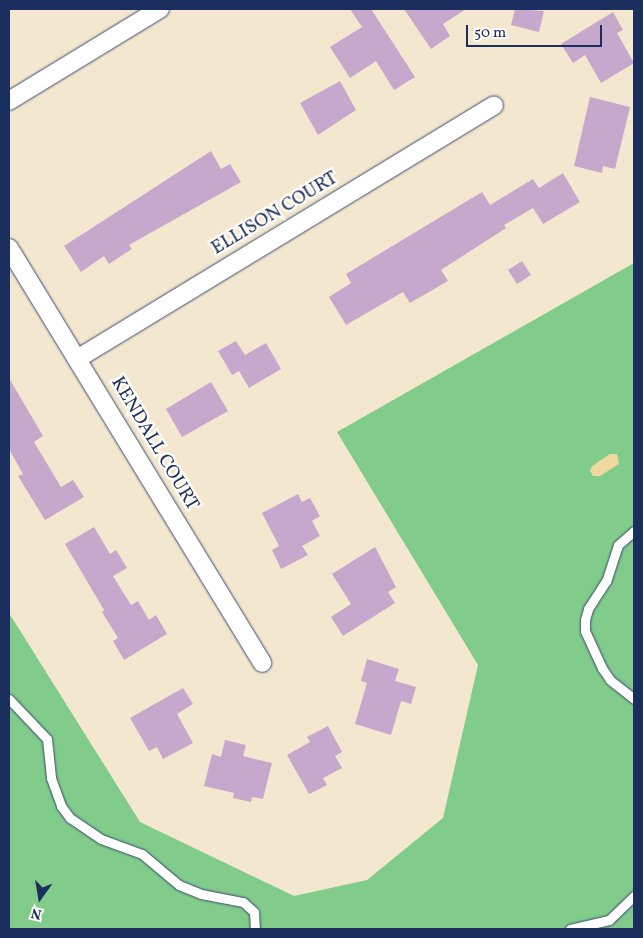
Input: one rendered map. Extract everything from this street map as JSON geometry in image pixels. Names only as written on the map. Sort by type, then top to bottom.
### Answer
[{"type":"street","points":[[9,101],[160,9]]},
{"type":"street","name":"ELLISON COURT","points":[[77,359],[494,105]]},
{"type":"street","name":"KENDALL COURT","points":[[9,248],[262,663]]},
{"type":"lane","points":[[634,531],[618,545],[606,581],[588,609],[585,631],[610,680],[634,699]]},
{"type":"lane","points":[[9,700],[47,739],[54,786],[61,806],[70,818],[102,839],[142,854],[178,885],[201,894],[243,902],[254,912],[255,929]]},
{"type":"lane","points":[[570,929],[609,920],[634,896]]},
{"type":"green space","points":[[634,263],[634,929],[9,929],[9,613],[140,822],[294,896],[367,880],[443,818],[478,665],[337,432]]},
{"type":"sand","points":[[610,454],[617,454],[619,464],[600,476],[593,476],[590,471],[592,466]]},
{"type":"building","points":[[350,9],[371,9],[415,77],[394,90],[376,61],[350,78],[330,47],[362,27]]},
{"type":"building","points":[[404,9],[466,9],[443,24],[450,36],[431,49]]},
{"type":"building","points":[[515,9],[544,11],[539,32],[511,25]]},
{"type":"building","points":[[613,12],[623,30],[617,33],[634,63],[601,83],[585,55],[573,63],[561,44]]},
{"type":"building","points":[[340,81],[356,110],[318,135],[300,103]]},
{"type":"building","points":[[590,97],[630,107],[615,169],[603,166],[602,173],[574,166]]},
{"type":"building","points":[[211,151],[221,169],[230,164],[241,182],[129,245],[132,249],[109,264],[104,256],[81,272],[64,246]]},
{"type":"building","points":[[563,173],[580,202],[543,224],[533,208],[504,225],[506,228],[441,270],[448,281],[410,303],[403,292],[346,325],[329,297],[351,283],[346,274],[482,192],[490,205],[533,179],[539,188]]},
{"type":"building","points":[[522,261],[531,275],[517,284],[508,270]]},
{"type":"building","points":[[236,341],[245,355],[266,343],[281,369],[249,388],[239,371],[232,375],[218,351]]},
{"type":"building","points":[[9,378],[43,436],[34,442],[61,487],[73,480],[84,497],[45,520],[18,476],[23,474],[9,449]]},
{"type":"building","points":[[211,382],[228,411],[182,437],[166,409]]},
{"type":"building","points":[[298,494],[302,502],[310,498],[320,516],[312,521],[320,536],[302,546],[308,555],[281,569],[272,550],[279,546],[262,513]]},
{"type":"building","points":[[94,527],[110,554],[116,550],[127,568],[113,576],[131,605],[138,601],[149,620],[156,615],[167,634],[124,660],[113,641],[118,638],[102,612],[104,610],[65,544]]},
{"type":"building","points":[[375,547],[396,587],[388,592],[395,603],[343,636],[331,617],[351,604],[332,574]]},
{"type":"building","points":[[367,659],[399,669],[395,681],[416,687],[411,704],[401,701],[391,735],[355,724],[367,683],[361,681]]},
{"type":"building","points":[[183,688],[193,704],[177,714],[193,743],[163,759],[157,747],[149,751],[130,718]]},
{"type":"building","points":[[328,726],[342,752],[335,756],[342,768],[323,778],[327,785],[309,794],[287,755],[310,742],[307,737]]},
{"type":"building","points":[[225,740],[246,745],[243,756],[272,763],[263,799],[252,797],[251,802],[233,798],[234,793],[204,786],[212,754],[221,757]]}]
